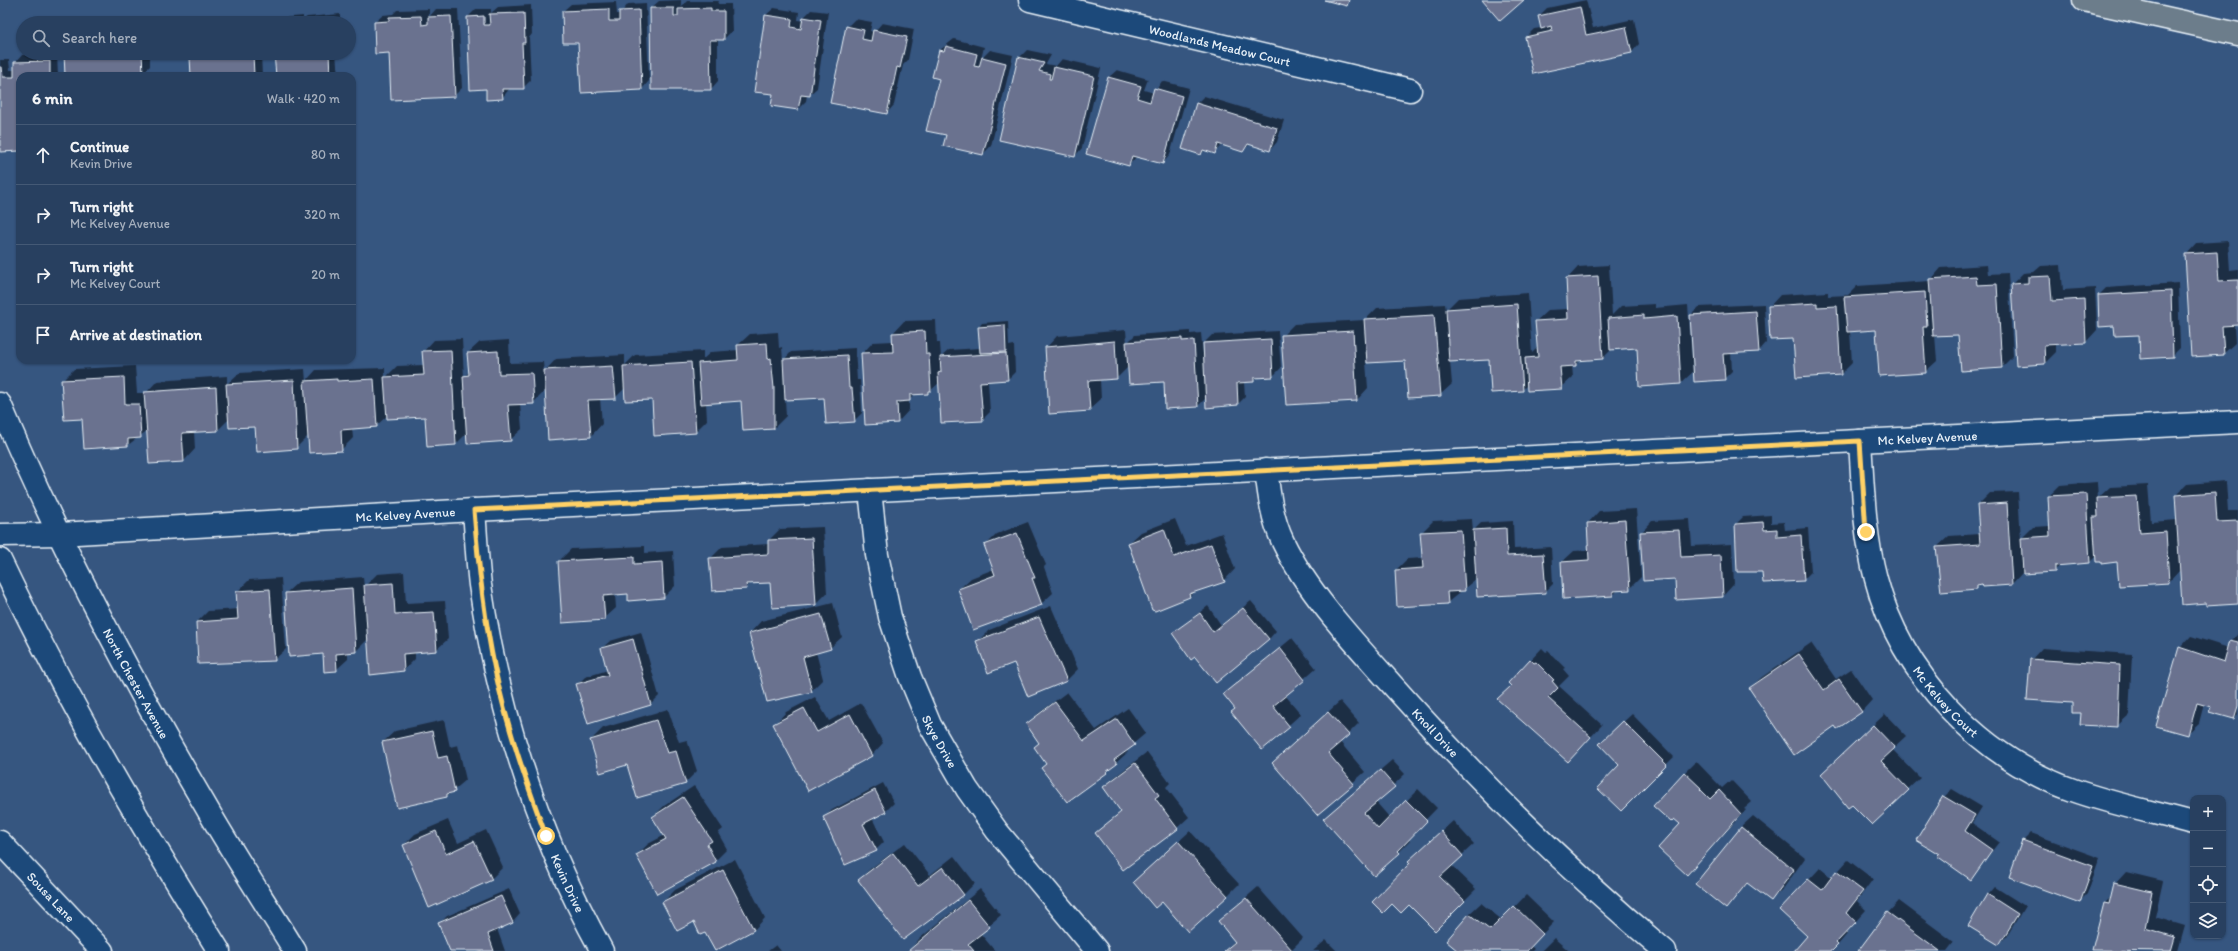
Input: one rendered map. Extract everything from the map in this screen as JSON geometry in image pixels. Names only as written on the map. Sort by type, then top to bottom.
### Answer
[{"type":"main road","points":[[2084,0],[2238,34]]},
{"type":"street","name":"Woodlands Meadow Court","points":[[1030,0],[1410,90]]},
{"type":"street","name":"North Chester Avenue","points":[[0,404],[60,534],[137,686],[194,786],[295,951]]},
{"type":"street","name":"Mc Kelvey Avenue","points":[[0,535],[60,534],[474,510],[2238,422]]},
{"type":"street","name":"Mc Kelvey Court","points":[[1860,441],[1866,532],[1876,580],[1893,627],[1918,670],[1949,709],[1986,742],[2028,770],[2073,790],[2190,822]]},
{"type":"street","name":"Knoll Drive","points":[[1266,470],[1271,507],[1286,547],[1299,572],[1359,648],[1442,741],[1529,830],[1620,914],[1665,951]]},
{"type":"street","name":"Skye Drive","points":[[870,490],[877,555],[890,617],[910,677],[930,725],[967,789],[998,831],[1097,951]]},
{"type":"street","name":"Kevin Drive","points":[[474,510],[480,584],[495,670],[517,754],[546,836],[582,915],[602,951]]},
{"type":"street","points":[[0,560],[84,724],[149,839],[219,951]]},
{"type":"street","name":"Sousa Lane","points":[[0,842],[102,951]]},
{"type":"building","points":[[1324,0],[1349,0],[1347,6]]},
{"type":"building","points":[[1482,0],[1524,0],[1500,21]]},
{"type":"building","points":[[1580,7],[1586,35],[1626,27],[1632,53],[1533,74],[1525,37],[1552,31],[1551,26],[1541,29],[1538,16]]},
{"type":"building","points":[[650,8],[674,8],[674,16],[678,16],[678,9],[711,8],[711,11],[724,11],[724,40],[710,40],[711,90],[651,90]]},
{"type":"building","points":[[609,9],[609,21],[619,21],[619,11],[639,10],[642,90],[581,93],[578,43],[563,43],[562,11]]},
{"type":"building","points":[[524,13],[525,43],[522,43],[524,89],[502,89],[503,99],[486,100],[486,89],[470,90],[467,17],[484,16],[484,25],[490,25],[489,14]]},
{"type":"building","points":[[765,15],[792,19],[791,27],[801,29],[803,17],[821,20],[810,96],[801,95],[798,110],[771,106],[773,94],[754,92]]},
{"type":"building","points":[[421,16],[422,25],[428,24],[428,17],[451,16],[455,97],[391,100],[389,53],[375,54],[374,22],[389,21],[389,17]]},
{"type":"building","points":[[846,26],[864,30],[862,39],[871,41],[873,30],[907,37],[900,68],[897,67],[887,114],[830,103]]},
{"type":"building","points":[[946,46],[977,54],[974,66],[979,67],[982,57],[1006,63],[983,155],[943,146],[946,135],[926,131],[939,79],[932,77],[939,50],[944,51]]},
{"type":"building","points":[[1018,57],[1044,63],[1039,71],[1050,74],[1049,79],[1051,79],[1054,67],[1094,76],[1075,157],[999,140]]},
{"type":"building","points":[[64,60],[142,60],[143,72],[65,72]]},
{"type":"building","points":[[190,60],[253,60],[254,72],[191,72]]},
{"type":"building","points":[[275,60],[329,60],[330,72],[276,72]]},
{"type":"building","points":[[50,61],[50,72],[16,72],[16,151],[0,152],[0,67],[2,67],[3,77],[14,77],[14,62]]},
{"type":"building","points":[[1108,77],[1141,86],[1137,98],[1150,102],[1154,88],[1182,96],[1163,164],[1132,156],[1129,166],[1086,154]]},
{"type":"building","points":[[1196,103],[1277,128],[1270,151],[1248,144],[1243,152],[1218,144],[1215,154],[1203,150],[1201,155],[1182,149]]},
{"type":"building","points":[[2217,252],[2219,281],[2238,280],[2238,325],[2222,326],[2224,355],[2191,357],[2185,254]]},
{"type":"building","points":[[1598,276],[1603,359],[1576,361],[1576,366],[1560,367],[1562,389],[1527,391],[1525,358],[1538,357],[1535,321],[1568,319],[1566,278]]},
{"type":"building","points":[[1976,276],[1977,285],[1997,284],[2002,368],[1961,371],[1958,335],[1933,336],[1929,279]]},
{"type":"building","points":[[2050,276],[2052,301],[2084,299],[2086,343],[2044,345],[2045,364],[2016,366],[2011,284],[2028,283],[2028,277]]},
{"type":"building","points":[[2171,291],[2173,357],[2140,359],[2139,335],[2115,336],[2114,326],[2099,327],[2098,295]]},
{"type":"building","points":[[1925,292],[1927,327],[1923,327],[1926,373],[1879,376],[1876,330],[1847,332],[1844,297]]},
{"type":"building","points":[[1817,303],[1817,307],[1837,306],[1841,375],[1796,378],[1793,339],[1770,340],[1768,306]]},
{"type":"building","points":[[1517,304],[1523,391],[1491,393],[1489,360],[1449,362],[1446,309]]},
{"type":"building","points":[[1756,311],[1759,352],[1723,354],[1725,380],[1694,382],[1690,315]]},
{"type":"building","points":[[1434,315],[1441,396],[1408,398],[1405,361],[1367,363],[1364,319]]},
{"type":"building","points":[[1644,315],[1644,319],[1677,316],[1681,384],[1639,387],[1637,348],[1610,350],[1608,318]]},
{"type":"building","points":[[1005,325],[1006,352],[980,353],[978,327]]},
{"type":"building","points":[[925,331],[926,354],[929,354],[931,391],[928,391],[928,394],[910,395],[910,401],[897,402],[898,423],[865,425],[861,353],[893,352],[892,333]]},
{"type":"building","points":[[1353,331],[1357,401],[1286,405],[1281,335]]},
{"type":"building","points":[[1182,338],[1182,341],[1194,340],[1198,407],[1165,409],[1164,382],[1129,384],[1126,342]]},
{"type":"building","points":[[1271,339],[1273,377],[1254,378],[1254,382],[1237,383],[1238,405],[1206,408],[1203,343]]},
{"type":"building","points":[[1115,341],[1117,379],[1088,381],[1090,411],[1049,414],[1045,347]]},
{"type":"building","points":[[767,343],[768,359],[771,358],[774,388],[774,429],[743,431],[741,401],[701,404],[698,363],[738,360],[737,345]]},
{"type":"building","points":[[451,350],[456,445],[427,447],[425,417],[387,419],[384,377],[424,375],[422,351]]},
{"type":"building","points":[[498,351],[499,374],[532,373],[534,404],[508,405],[511,441],[467,444],[463,376],[469,375],[467,353]]},
{"type":"building","points":[[1006,353],[1008,380],[980,382],[983,421],[941,423],[938,373],[941,372],[940,357]]},
{"type":"building","points":[[847,355],[849,388],[852,388],[855,422],[826,424],[824,398],[785,400],[783,359]]},
{"type":"building","points":[[691,362],[696,433],[654,436],[652,400],[625,401],[623,366]]},
{"type":"building","points":[[613,366],[616,399],[588,400],[591,437],[548,440],[544,370]]},
{"type":"building","points":[[124,377],[125,404],[139,404],[141,438],[128,439],[128,446],[84,449],[82,419],[64,420],[61,380]]},
{"type":"building","points":[[337,379],[337,381],[374,379],[377,427],[341,430],[342,451],[309,453],[304,381]]},
{"type":"building","points":[[294,380],[297,449],[257,452],[255,427],[229,428],[226,384]]},
{"type":"building","points":[[216,387],[218,431],[182,433],[184,462],[149,464],[144,392]]},
{"type":"building","points":[[2215,492],[2217,522],[2238,521],[2238,604],[2206,606],[2206,603],[2182,605],[2175,495]]},
{"type":"building","points":[[2086,494],[2090,563],[2055,566],[2055,572],[2023,574],[2021,538],[2050,536],[2048,496]]},
{"type":"building","points":[[2137,496],[2140,533],[2166,531],[2169,583],[2119,586],[2117,562],[2101,564],[2101,562],[2096,562],[2093,517],[2098,517],[2097,498]]},
{"type":"building","points":[[2007,503],[2012,585],[1983,587],[1982,584],[1977,585],[1977,589],[1941,592],[1936,547],[1980,544],[1977,505]]},
{"type":"building","points":[[1625,520],[1630,590],[1613,591],[1613,596],[1563,599],[1561,562],[1589,560],[1587,523]]},
{"type":"building","points":[[1763,522],[1764,530],[1777,529],[1777,537],[1801,535],[1804,581],[1763,583],[1762,572],[1737,572],[1735,524]]},
{"type":"building","points":[[1506,528],[1507,556],[1543,554],[1546,593],[1477,597],[1473,530]]},
{"type":"building","points":[[1164,529],[1174,557],[1211,544],[1225,582],[1189,594],[1190,597],[1155,611],[1152,610],[1128,543]]},
{"type":"building","points":[[1461,530],[1465,591],[1447,592],[1448,604],[1397,607],[1395,570],[1423,568],[1420,532]]},
{"type":"building","points":[[1679,530],[1681,557],[1721,555],[1723,597],[1676,600],[1675,579],[1643,581],[1640,532]]},
{"type":"building","points":[[1017,533],[1035,578],[1032,578],[1042,605],[973,630],[958,589],[995,575],[984,545]]},
{"type":"building","points":[[812,538],[816,605],[772,608],[770,583],[746,584],[747,589],[712,591],[709,558],[768,554],[768,540]]},
{"type":"building","points":[[634,557],[634,564],[662,562],[664,598],[628,601],[628,594],[603,596],[605,620],[562,623],[558,561]]},
{"type":"building","points":[[393,583],[395,614],[434,612],[437,651],[403,654],[404,671],[370,675],[364,585]]},
{"type":"building","points":[[352,588],[356,652],[336,654],[337,671],[324,672],[323,654],[289,657],[285,593]]},
{"type":"building","points":[[270,589],[275,661],[198,664],[196,622],[238,619],[236,591]]},
{"type":"building","points":[[1243,608],[1269,639],[1216,683],[1195,657],[1191,660],[1172,633],[1200,613],[1213,632]]},
{"type":"building","points":[[821,614],[831,649],[803,657],[812,692],[767,702],[749,633]]},
{"type":"building","points":[[1039,617],[1067,681],[1028,697],[1014,663],[988,673],[976,641]]},
{"type":"building","points":[[633,639],[651,705],[588,724],[576,684],[608,675],[601,648]]},
{"type":"building","points":[[2230,640],[2238,642],[2238,706],[2234,719],[2209,712],[2211,707],[2197,703],[2188,735],[2156,726],[2179,647],[2224,662]]},
{"type":"building","points":[[1280,648],[1305,680],[1273,706],[1290,727],[1262,750],[1231,712],[1235,709],[1223,694]]},
{"type":"building","points":[[1799,654],[1824,690],[1839,679],[1862,712],[1837,729],[1835,726],[1794,755],[1749,688]]},
{"type":"building","points":[[1530,659],[1534,663],[1536,662],[1554,680],[1552,681],[1558,688],[1548,698],[1591,737],[1568,762],[1497,699],[1511,686],[1508,683]]},
{"type":"building","points":[[2030,659],[2120,665],[2118,727],[2080,725],[2081,713],[2072,713],[2072,703],[2027,700]]},
{"type":"building","points":[[1055,702],[1084,741],[1117,719],[1135,745],[1114,760],[1117,764],[1106,772],[1107,773],[1067,802],[1041,768],[1046,764],[1034,747],[1039,743],[1026,724]]},
{"type":"building","points":[[804,708],[817,732],[850,714],[872,756],[808,791],[773,724]]},
{"type":"building","points":[[1328,712],[1349,735],[1328,753],[1354,784],[1317,815],[1272,763]]},
{"type":"building","points":[[656,720],[667,753],[676,751],[686,784],[637,798],[627,765],[600,773],[590,740]]},
{"type":"building","points":[[1623,721],[1667,765],[1621,811],[1597,788],[1619,765],[1599,744]]},
{"type":"building","points":[[1873,725],[1895,748],[1881,761],[1909,790],[1872,825],[1852,805],[1848,808],[1821,774]]},
{"type":"building","points":[[432,731],[438,758],[447,756],[455,792],[447,794],[447,797],[397,808],[382,742]]},
{"type":"building","points":[[1135,763],[1159,795],[1155,798],[1178,829],[1123,870],[1095,833],[1121,812],[1103,787]]},
{"type":"building","points":[[1380,770],[1395,787],[1364,813],[1378,829],[1406,800],[1427,821],[1398,851],[1400,853],[1374,876],[1323,819]]},
{"type":"building","points":[[1684,772],[1710,799],[1719,790],[1741,814],[1687,875],[1658,848],[1680,824],[1674,819],[1671,822],[1653,806]]},
{"type":"building","points":[[875,790],[886,812],[863,824],[877,851],[845,865],[823,817]]},
{"type":"building","points":[[1943,796],[1975,815],[1965,831],[1992,850],[1971,880],[1937,856],[1939,854],[1916,840]]},
{"type":"building","points":[[683,797],[712,841],[707,844],[716,862],[657,894],[636,855],[666,839],[652,817]]},
{"type":"building","points":[[1741,827],[1794,870],[1771,901],[1747,883],[1726,909],[1695,884]]},
{"type":"building","points":[[436,831],[446,854],[474,841],[492,880],[429,908],[403,845]]},
{"type":"building","points":[[1441,831],[1463,856],[1440,877],[1465,901],[1435,931],[1409,905],[1401,913],[1392,904],[1383,913],[1372,902],[1410,863],[1408,861]]},
{"type":"building","points":[[2022,840],[2093,866],[2080,903],[2009,877]]},
{"type":"building","points":[[1178,841],[1228,896],[1188,932],[1162,902],[1155,908],[1133,882]]},
{"type":"building","points":[[893,853],[918,886],[943,867],[964,895],[903,940],[858,880]]},
{"type":"building","points":[[723,870],[754,930],[715,951],[705,933],[700,935],[694,922],[677,931],[662,902]]},
{"type":"building","points":[[1836,871],[1863,891],[1846,913],[1856,922],[1836,943],[1838,945],[1832,951],[1794,951],[1807,936],[1779,910],[1808,879],[1822,890]]},
{"type":"building","points":[[2114,883],[2152,892],[2145,928],[2175,937],[2171,951],[2092,950],[2104,903],[2109,904]]},
{"type":"building","points":[[1987,894],[2018,914],[1999,945],[1968,926]]},
{"type":"building","points":[[501,896],[513,923],[488,934],[494,951],[450,951],[438,923]]},
{"type":"building","points":[[1246,898],[1292,951],[1224,951],[1235,942],[1218,921]]},
{"type":"building","points":[[968,900],[990,927],[968,944],[974,951],[908,951]]},
{"type":"building","points":[[1514,906],[1543,934],[1527,951],[1458,951],[1446,941],[1469,914],[1490,930]]},
{"type":"building","points":[[1887,912],[1940,951],[1858,951]]},
{"type":"route","points":[[546,836],[517,754],[495,670],[480,584],[474,510],[1860,441],[1866,532]]}]
